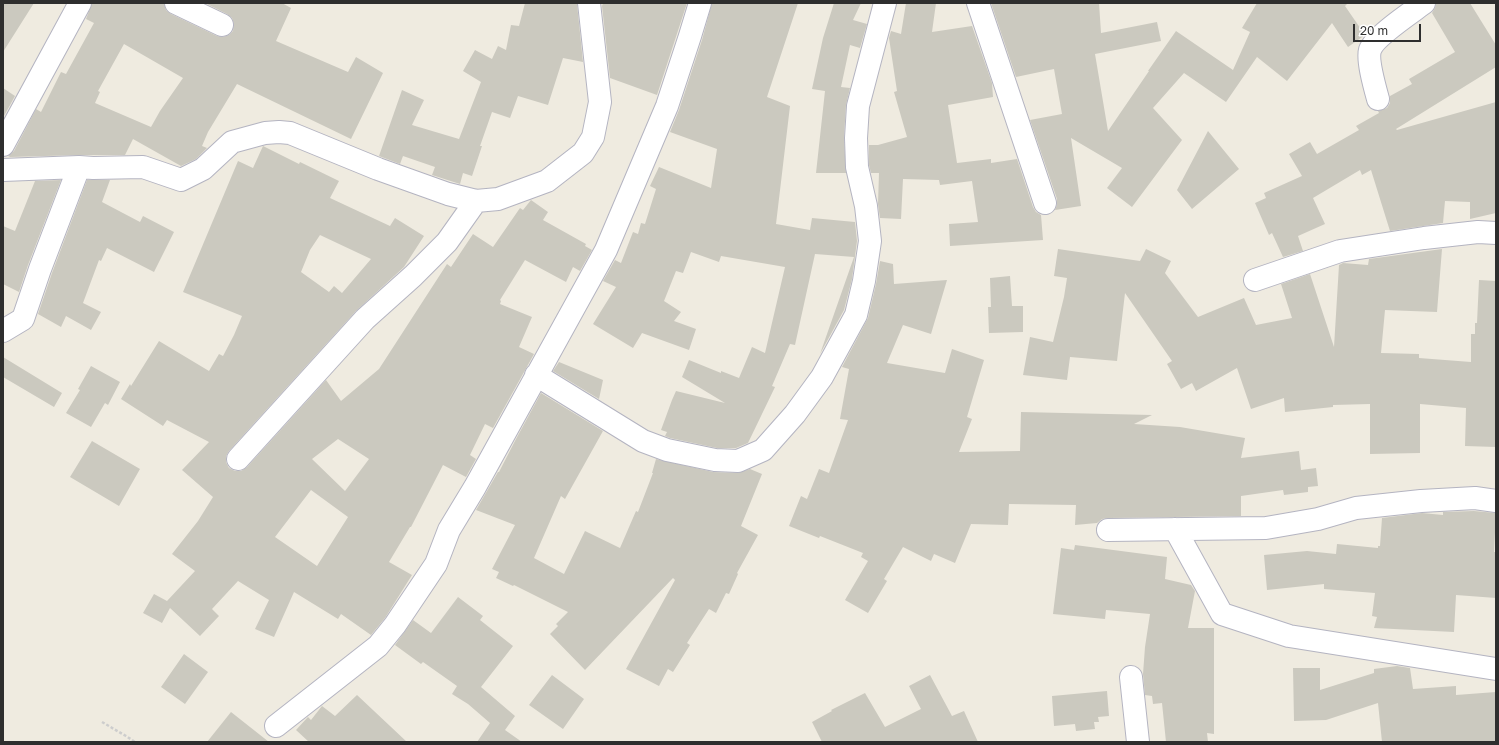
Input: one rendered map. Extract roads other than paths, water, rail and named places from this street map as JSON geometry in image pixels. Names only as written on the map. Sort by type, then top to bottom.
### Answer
[{"type":"street","points":[[3,145],[80,3]]},
{"type":"street","points":[[176,3],[222,25]]},
{"type":"street","points":[[3,170],[143,166],[181,180],[204,169],[232,142],[265,133],[279,132],[290,133],[378,169],[434,189],[476,201],[498,199],[547,180],[583,153],[593,137],[600,102],[589,3]]},
{"type":"street","points":[[276,726],[378,646],[395,625],[436,564],[449,530],[475,487],[606,250],[667,106],[700,3]]},
{"type":"street","points":[[536,375],[643,441],[667,450],[714,460],[738,461],[763,450],[795,414],[822,377],[856,314],[864,281],[870,241],[866,206],[857,166],[856,138],[858,106],[885,3]]},
{"type":"street","points":[[978,3],[1045,203]]},
{"type":"street","points":[[1378,99],[1371,71],[1369,51],[1375,41],[1424,3]]},
{"type":"street","points":[[3,331],[23,319],[40,269],[79,167]]},
{"type":"street","points":[[238,459],[365,319],[413,276],[447,242],[476,201]]},
{"type":"street","points":[[1255,280],[1340,251],[1424,238],[1478,232],[1496,233]]},
{"type":"street","points":[[1108,530],[1266,528],[1318,520],[1356,508],[1421,501],[1475,498],[1496,501]]},
{"type":"street","points":[[1175,529],[1222,614],[1289,636],[1496,669]]},
{"type":"street","points":[[1131,677],[1138,742]]}]
